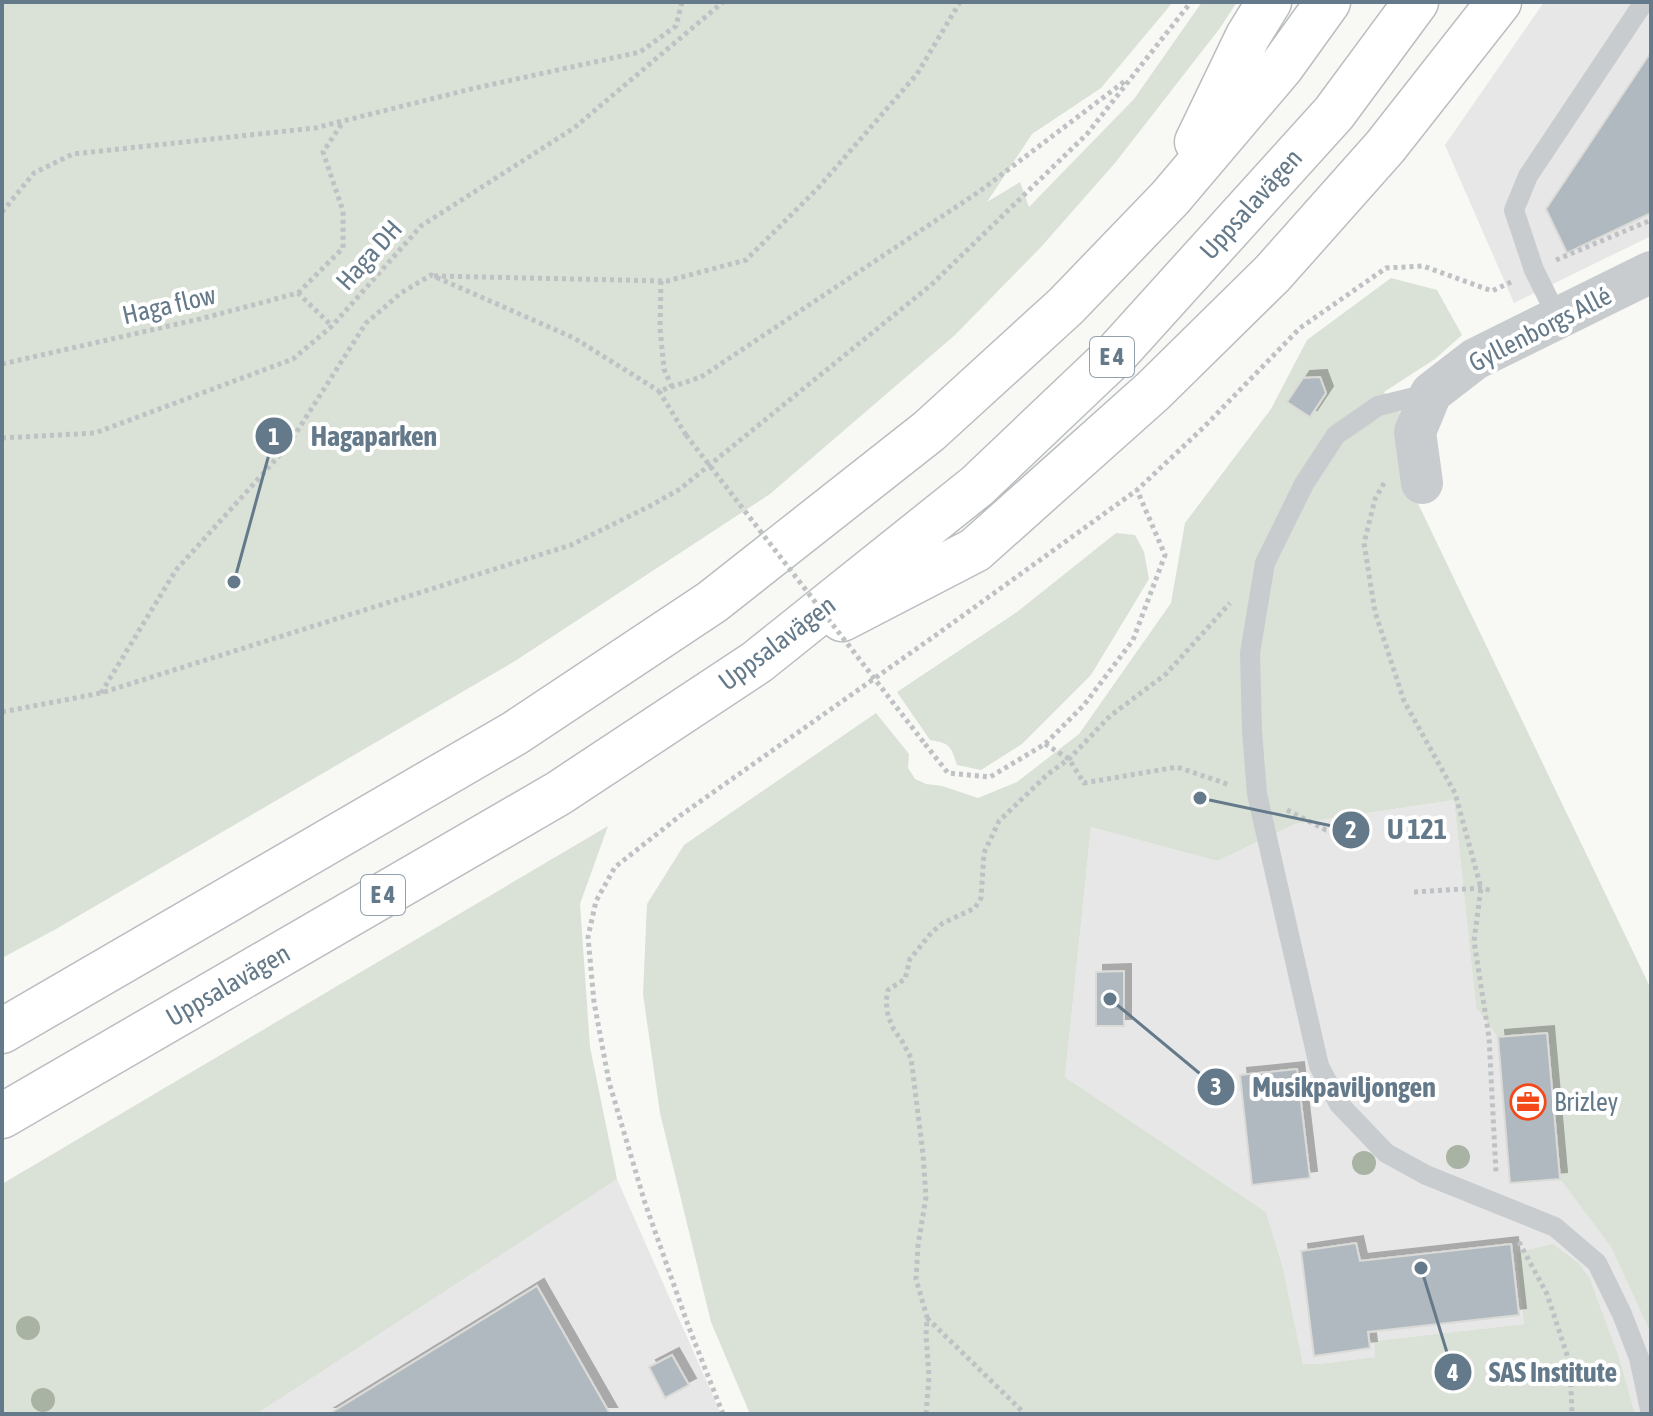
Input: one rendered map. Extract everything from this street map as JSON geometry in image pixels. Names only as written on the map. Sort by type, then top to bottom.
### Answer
[{"type":"highway","points":[[1170,198],[1248,36],[1269,2]]},
{"type":"highway","name":"E 4","points":[[2,1031],[515,733],[712,602],[929,431],[1066,306],[1170,198],[1282,66],[1328,2]]},
{"type":"highway","name":"Uppsalavägen","points":[[2,1116],[559,793],[757,662],[977,486],[1116,354],[1334,113],[1416,2]]},
{"type":"highway","points":[[757,662],[975,550],[1153,391],[1273,273],[1385,147],[1499,2]]},
{"type":"street","name":"Gyllenborgs Allé","points":[[1415,432],[1431,393],[1475,359],[1651,272]]},
{"type":"street","points":[[1415,432],[1422,483]]},
{"type":"lane","points":[[1558,318],[1534,270],[1514,210],[1528,176],[1644,2]]},
{"type":"lane","points":[[1431,393],[1378,406],[1336,435],[1304,484],[1265,563],[1250,653],[1257,794],[1319,1066],[1339,1104],[1386,1153],[1426,1175],[1555,1227],[1597,1263],[1639,1358],[1651,1414]]},
{"type":"path","points":[[2,212],[34,173],[73,154],[315,128],[471,89],[640,52],[676,26],[682,2]]},
{"type":"path","name":"Haga DH","points":[[2,438],[95,433],[293,359],[332,326],[421,226],[574,128],[723,2]]},
{"type":"path","points":[[101,693],[176,570],[287,447],[366,323],[401,293],[431,275],[667,281],[746,260],[818,188],[917,74],[960,2]]},
{"type":"path","points":[[2,712],[101,693],[571,545],[680,489],[931,285],[1087,134],[1191,2]]},
{"type":"path","points":[[659,391],[701,377],[980,191],[1132,76]]},
{"type":"path","points":[[332,326],[298,293],[343,248],[343,211],[323,152],[343,121]]},
{"type":"path","points":[[723,1414],[645,1203],[609,1082],[594,1002],[588,937],[596,901],[615,867],[681,815],[1137,490],[1203,428],[1300,328],[1386,268],[1423,266],[1492,291],[1651,220]]},
{"type":"path","points":[[431,275],[574,338],[659,391],[686,435],[948,773],[990,777],[1045,744],[1084,705],[1133,640],[1165,555],[1137,490]]},
{"type":"path","points":[[661,281],[660,328],[664,369],[672,387]]},
{"type":"path","name":"Haga flow","points":[[2,364],[298,293]]},
{"type":"path","points":[[1415,432],[1375,499],[1364,543],[1375,612],[1404,701],[1455,793],[1481,888],[1474,941],[1489,1037],[1498,1204],[1547,1294],[1570,1364],[1572,1414]]},
{"type":"path","points":[[926,1414],[929,1377],[927,1317],[916,1279],[926,1197],[923,1154],[911,1058],[888,1016],[888,990],[905,979],[910,959],[932,932],[943,923],[975,908],[981,898],[984,853],[999,821],[1048,774],[1069,759],[1110,716],[1166,674],[1265,563]]},
{"type":"path","points":[[1045,744],[1069,759],[1084,783],[1177,767],[1257,794],[1326,830],[1343,828]]},
{"type":"path","points":[[1414,892],[1481,888],[1493,891]]},
{"type":"path","points":[[927,1317],[1025,1414]]},
{"type":"shaded area","points":[[2,2],[1173,2],[1101,88],[1032,134],[987,202],[1020,182],[1029,207],[1134,99],[1202,2],[1237,2],[1115,163],[1041,247],[955,335],[770,494],[515,661],[2,958]]},
{"type":"shaded area","points":[[1544,2],[1651,2],[1651,236],[1514,303],[1445,145]]},
{"type":"shaded area","points":[[1391,278],[1437,290],[1462,335],[1435,359],[1384,392],[1404,418],[1412,491],[1651,989],[1651,1334],[1611,1247],[1560,1179],[1547,1033],[1498,1037],[1476,1007],[1454,800],[1295,824],[1217,861],[1091,827],[1065,1077],[1266,1212],[1283,1268],[1303,1364],[1375,1357],[1374,1341],[1524,1324],[1516,1253],[1553,1244],[1578,1263],[1590,1279],[1619,1357],[1635,1414],[750,1414],[711,1322],[660,1113],[643,994],[647,904],[684,845],[876,713],[909,754],[908,768],[915,779],[978,798],[1017,782],[1079,734],[1171,603],[1185,523],[1271,409],[1307,340]]},
{"type":"shaded area","points":[[1116,533],[1135,535],[1144,552],[1149,579],[1091,675],[1022,744],[981,770],[957,765],[949,746],[930,740],[897,692],[1017,612]]},
{"type":"shaded area","points":[[1454,800],[1476,1007],[1547,1033],[1560,1179],[1611,1247],[1651,1334],[1651,1414],[1635,1414],[1619,1357],[1590,1279],[1516,1253],[1524,1324],[1374,1341],[1376,1357],[1303,1364],[1283,1268],[1266,1212],[1065,1077],[1091,827],[1217,861],[1295,824]]},
{"type":"shaded area","points":[[608,826],[580,904],[590,1047],[617,1179],[256,1414],[2,1414],[2,1184]]},
{"type":"shaded area","points":[[617,1179],[721,1414],[251,1414],[418,1302]]},
{"type":"building","points":[[1651,52],[1651,213],[1567,253],[1546,209]]},
{"type":"building","points":[[1320,377],[1326,393],[1310,417],[1287,402],[1303,378]]},
{"type":"building","points":[[1124,971],[1124,1026],[1096,1026],[1096,972]]},
{"type":"building","points":[[1547,1033],[1560,1179],[1510,1183],[1498,1037]]},
{"type":"building","points":[[1297,1069],[1310,1178],[1252,1185],[1240,1075]]},
{"type":"building","points":[[1356,1243],[1360,1261],[1511,1244],[1519,1315],[1368,1332],[1370,1348],[1314,1356],[1301,1251]]},
{"type":"building","points":[[537,1286],[610,1414],[329,1414]]},
{"type":"building","points":[[672,1355],[689,1385],[665,1398],[649,1367]]},
{"type":"place","name":"Hagaparken","points":[[234,582]]},
{"type":"place","name":"U 121","points":[[1200,798]]},
{"type":"place","name":"Musikpaviljongen","points":[[1110,999]]},
{"type":"place","name":"Brizley","points":[[1528,1102]]},
{"type":"place","name":"SAS Institute","points":[[1421,1268]]}]
